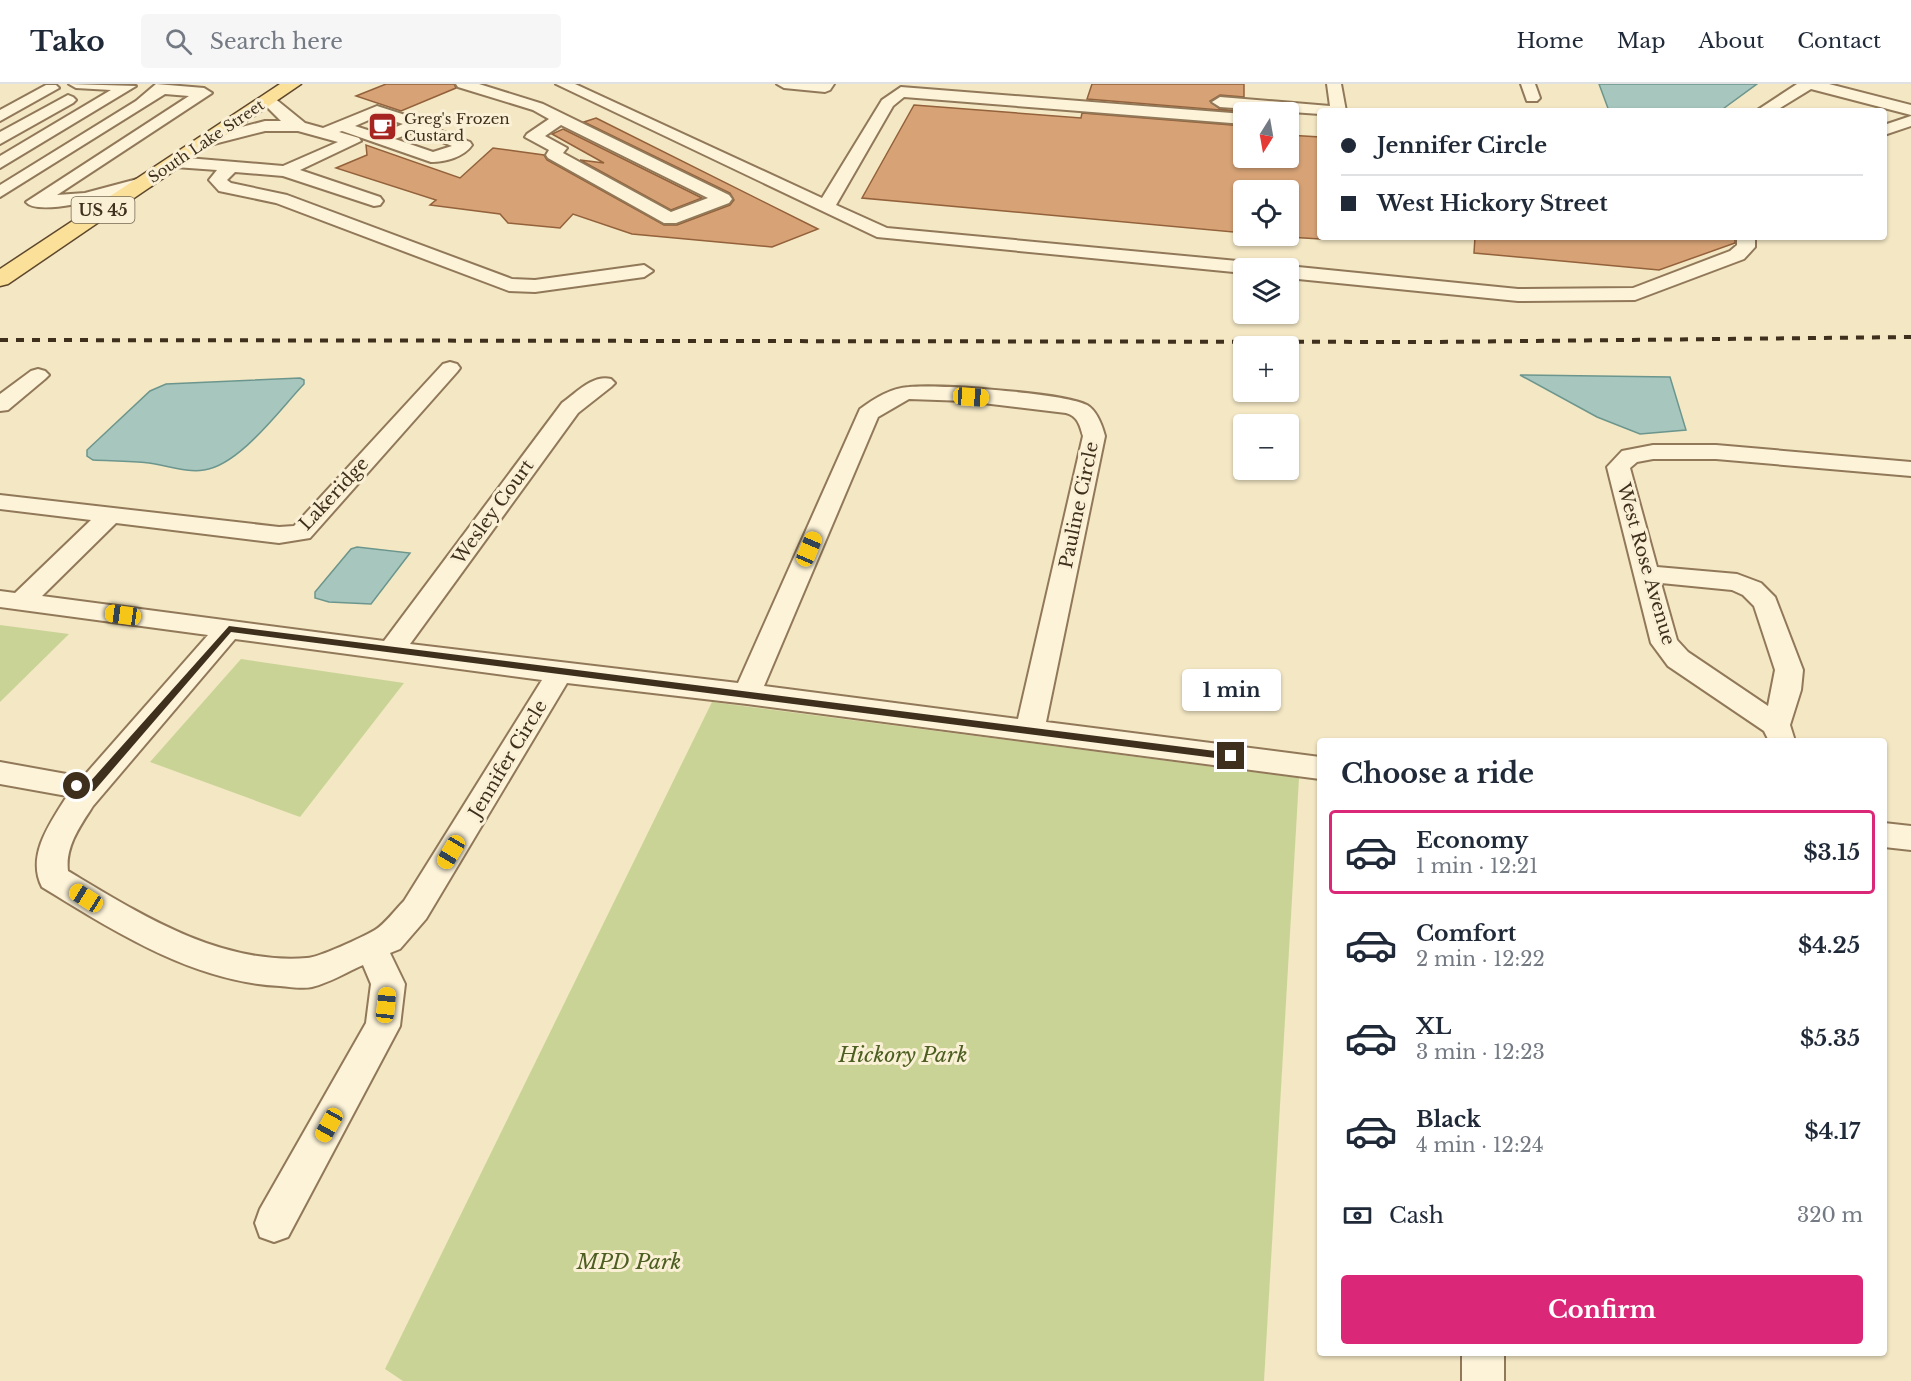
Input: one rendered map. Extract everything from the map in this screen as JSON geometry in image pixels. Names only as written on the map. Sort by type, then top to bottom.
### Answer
[{"type":"main road","name":"South Lake Street","points":[[0,279],[292,84]]},
{"type":"street","points":[[0,116],[57,84]]},
{"type":"street","points":[[76,84],[134,85]]},
{"type":"street","points":[[463,84],[538,107],[723,199],[670,219],[555,155],[559,148],[533,137],[559,118]]},
{"type":"street","points":[[563,84],[883,233],[1233,267]]},
{"type":"street","points":[[784,84],[825,87],[827,84]]},
{"type":"street","points":[[1335,84],[1338,108]]},
{"type":"street","points":[[1769,108],[1810,84],[1911,110]]},
{"type":"street","points":[[0,163],[134,85]]},
{"type":"street","points":[[0,139],[93,86]]},
{"type":"street","points":[[0,192],[163,86],[204,93],[35,202]]},
{"type":"street","points":[[1071,91],[1317,109]]},
{"type":"street","points":[[826,207],[887,103],[901,92],[1233,118]]},
{"type":"street","points":[[268,100],[284,116],[299,126]]},
{"type":"street","points":[[324,133],[377,111],[418,124],[423,129],[464,145],[439,158],[342,126]]},
{"type":"street","points":[[1887,129],[1911,121]]},
{"type":"street","points":[[380,139],[418,124]]},
{"type":"street","points":[[1299,124],[1317,125]]},
{"type":"street","points":[[206,141],[265,126],[299,126],[353,141],[285,171]]},
{"type":"street","points":[[175,162],[285,171],[374,201]]},
{"type":"street","points":[[231,166],[217,180],[225,187],[281,199],[510,285],[535,286],[644,271]]},
{"type":"street","points":[[0,200],[35,202],[86,198],[145,182]]},
{"type":"street","points":[[35,202],[61,209],[66,216],[67,228],[61,238]]},
{"type":"street","points":[[1299,274],[1518,295],[1635,294],[1737,255],[1746,247],[1746,240]]},
{"type":"street","name":"Lakeridge","points":[[0,502],[279,536],[301,533],[450,368]]},
{"type":"street","points":[[0,405],[38,375]]},
{"type":"street","name":"Wesley Court","points":[[392,650],[570,408],[604,383]]},
{"type":"street","name":"Pauline Circle","points":[[747,694],[868,414],[882,402],[909,392],[1054,403],[1080,410],[1090,422],[1095,436],[1030,730]]},
{"type":"street","name":"West Rose Avenue","points":[[1779,733],[1670,652],[1664,643],[1618,467],[1630,456],[1653,452],[1716,452],[1911,469]]},
{"type":"street","points":[[11,600],[110,516]]},
{"type":"street","points":[[1646,574],[1737,582],[1752,589],[1766,603],[1789,670],[1779,733]]},
{"type":"street","points":[[11,600],[560,673],[747,694],[1317,768]]},
{"type":"street","name":"Jennifer Circle","points":[[229,629],[90,789],[65,825],[51,857],[53,878],[118,918],[191,952],[231,965],[263,971],[311,973],[388,939],[415,910],[560,673]]},
{"type":"street","points":[[0,773],[90,789]]},
{"type":"street","points":[[1887,835],[1911,838]]},
{"type":"street","points":[[274,1224],[383,1026],[388,984],[371,947]]},
{"type":"street","points":[[1482,1381],[1483,1356]]},
{"type":"green space","points":[[0,625],[69,634],[0,702]]},
{"type":"green space","points":[[241,659],[404,683],[300,817],[150,762]]},
{"type":"green space","name":"Hickory Park","points":[[712,702],[1299,778],[1264,1381],[403,1381],[385,1369]]},
{"type":"water","points":[[1599,84],[1757,84],[1724,108],[1608,108]]},
{"type":"water","points":[[1520,375],[1670,377],[1686,430],[1640,434],[1597,417]]},
{"type":"water","points":[[300,378],[304,380],[304,384],[271,421],[245,447],[218,466],[204,470],[191,470],[149,463],[93,460],[87,456],[87,450],[150,391],[166,384]]},
{"type":"water","points":[[357,547],[410,553],[371,604],[329,602],[315,598],[315,592],[351,549]]},
{"type":"building","points":[[386,84],[454,84],[456,88],[401,111],[356,96]]},
{"type":"building","points":[[1092,84],[1244,84],[1244,97],[1220,95],[1210,101],[1220,109],[1233,111],[1087,99]]},
{"type":"building","points":[[914,105],[1081,118],[1082,113],[1233,125],[1233,168],[1299,168],[1299,136],[1317,137],[1317,239],[1299,238],[1299,180],[1233,180],[1233,232],[862,198]]},
{"type":"building","points":[[596,118],[818,229],[772,247],[632,234],[573,214],[560,228],[508,223],[500,214],[430,205],[436,200],[336,168],[367,155],[366,145],[460,178],[493,148],[544,155],[547,160],[664,225],[677,225],[730,205],[734,200],[730,193],[584,122]]},
{"type":"building","points":[[563,129],[702,198],[671,210],[580,160],[604,163],[552,134]]},
{"type":"building","points":[[1475,240],[1735,240],[1735,243],[1659,270],[1474,253]]},
{"type":"railway","points":[[0,340],[1436,342],[1911,337]]},
{"type":"place","name":"Greg's Frozen Custard","points":[[383,127]]},
{"type":"route","points":[[77,786],[90,789],[229,629],[332,640],[560,673],[747,694],[1231,756]]},
{"type":"park label","name":"MPD Park","points":[[629,1262]]}]
